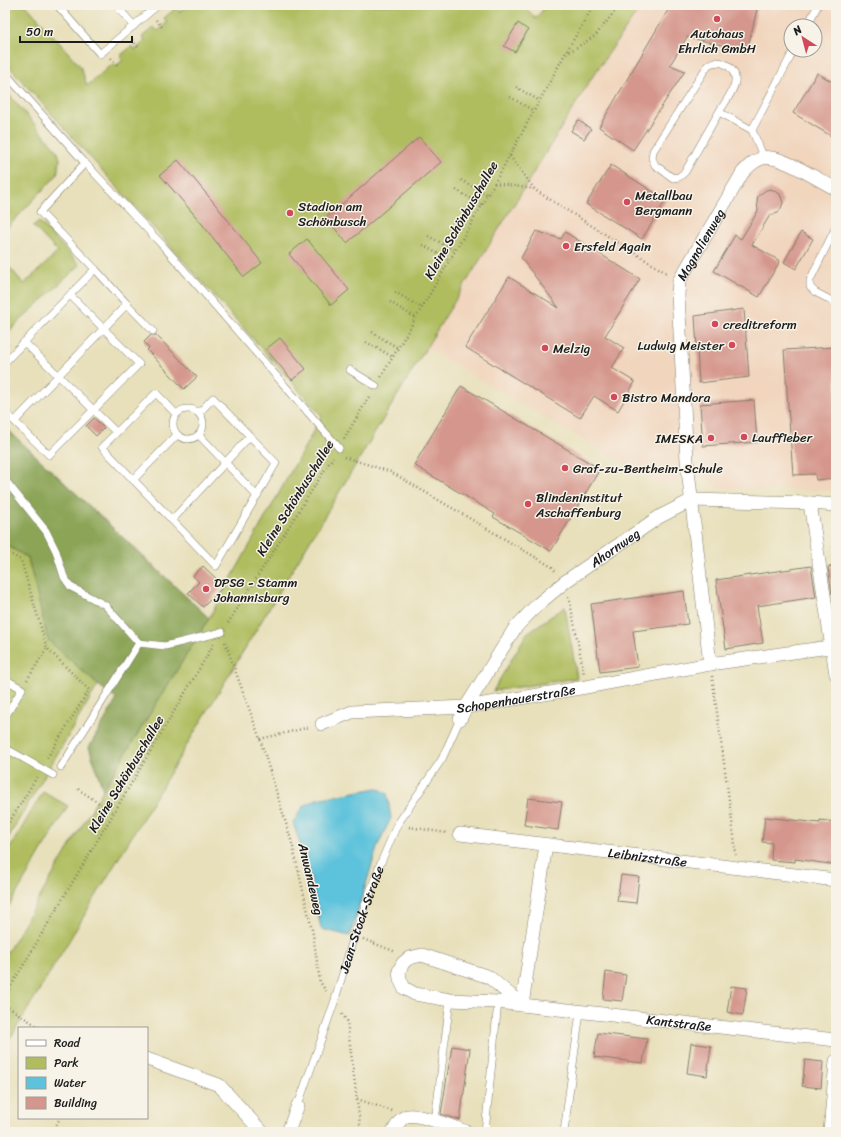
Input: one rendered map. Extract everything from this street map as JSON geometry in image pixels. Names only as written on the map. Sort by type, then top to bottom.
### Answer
[{"type":"street","points":[[764,158],[776,159],[789,163],[836,189]]},
{"type":"street","name":"Magnolienweg","points":[[692,500],[687,461],[678,295],[679,281],[743,172],[752,162],[764,158]]},
{"type":"street","points":[[692,500],[710,664]]},
{"type":"street","name":"Ahornweg","points":[[460,718],[515,628],[537,605],[566,581],[659,517],[692,500],[810,502],[836,505]]},
{"type":"street","points":[[810,502],[834,646],[836,674]]},
{"type":"street","name":"Schopenhauerstraße","points":[[322,724],[352,712],[466,706],[586,687],[710,664],[834,646]]},
{"type":"street","name":"Leibnizstraße","points":[[460,834],[836,880]]},
{"type":"street","points":[[522,1005],[546,845]]},
{"type":"street","points":[[409,958],[422,955],[489,978],[522,1005]]},
{"type":"street","name":"Kantstraße","points":[[409,958],[403,963],[399,971],[400,979],[404,988],[415,994],[450,1000],[498,1002],[836,1040]]},
{"type":"street","points":[[148,1059],[219,1085],[262,1132]]},
{"type":"street","points":[[830,1132],[836,1061]]},
{"type":"street","name":"Jean-Stock-Straße","points":[[288,1132],[298,1105]]},
{"type":"street","points":[[393,1132],[399,1122],[407,1116],[421,1117],[467,1132]]},
{"type":"lane","points":[[58,5],[100,54],[158,5]]},
{"type":"lane","points":[[116,5],[134,26]]},
{"type":"lane","points":[[811,18],[818,5]]},
{"type":"lane","points":[[752,130],[790,58]]},
{"type":"lane","points":[[714,62],[723,63],[732,68],[736,75],[736,83],[733,90],[719,112],[685,172],[679,178],[673,178],[655,165],[652,158],[653,151],[708,65],[714,62]]},
{"type":"lane","points":[[5,72],[85,163],[164,247],[337,451]]},
{"type":"lane","points":[[719,112],[752,130],[764,158]]},
{"type":"lane","points":[[85,163],[40,212],[153,331]]},
{"type":"lane","points":[[836,227],[810,280],[810,287],[836,303]]},
{"type":"lane","points":[[5,362],[95,269]]},
{"type":"lane","points":[[5,412],[49,455],[139,364],[70,295]]},
{"type":"lane","points":[[15,421],[127,304]]},
{"type":"lane","points":[[24,342],[116,432]]},
{"type":"lane","points":[[350,370],[376,386]]},
{"type":"lane","points":[[176,414],[156,393],[102,447],[216,566],[276,464],[213,398],[199,413]]},
{"type":"lane","points":[[187,409],[194,410],[199,413],[204,422],[202,431],[199,435],[186,440],[177,436],[172,424],[176,414],[181,410],[187,409]]},
{"type":"lane","points":[[199,435],[257,496]]},
{"type":"lane","points":[[133,480],[177,436]]},
{"type":"lane","points":[[172,520],[250,436]]},
{"type":"lane","points":[[5,480],[46,531],[56,551],[64,577],[71,587],[105,605],[139,643],[165,646],[222,632]]},
{"type":"lane","points":[[61,767],[139,643]]},
{"type":"lane","points":[[5,679],[22,689],[5,717]]},
{"type":"lane","name":"Jean-Stock-Straße","points":[[298,1105],[334,1003],[354,936],[379,867],[397,825],[442,759],[460,718]]},
{"type":"lane","points":[[5,748],[53,775]]},
{"type":"lane","points":[[435,1121],[450,1000]]},
{"type":"lane","points":[[485,1132],[498,1002]]},
{"type":"lane","points":[[564,1132],[580,1012]]},
{"type":"path","name":"Kleine Schönbuschallee","points":[[5,996],[222,632],[337,451],[376,386],[456,251],[510,156],[565,54],[594,5]]},
{"type":"path","points":[[565,54],[595,36],[620,5]]},
{"type":"path","points":[[516,87],[540,101]]},
{"type":"path","points":[[510,97],[534,111]]},
{"type":"path","points":[[510,156],[535,190],[679,281]]},
{"type":"path","points":[[462,180],[488,195]]},
{"type":"path","points":[[494,183],[535,190]]},
{"type":"path","points":[[456,190],[482,205]]},
{"type":"path","points":[[428,236],[456,251]]},
{"type":"path","points":[[423,245],[450,261]]},
{"type":"path","points":[[395,292],[422,308]]},
{"type":"path","points":[[390,302],[416,318]]},
{"type":"path","points":[[372,332],[398,348]]},
{"type":"path","points":[[366,342],[393,357]]},
{"type":"path","points":[[337,451],[391,472],[552,567],[566,581],[586,687]]},
{"type":"path","points":[[5,551],[21,560],[47,648],[89,690],[5,830]]},
{"type":"path","name":"Anwandeweg","points":[[222,632],[260,739],[292,843],[313,934],[320,982],[347,1021],[361,1132]]},
{"type":"path","points":[[22,689],[47,648]]},
{"type":"path","points":[[710,664],[734,836],[736,868]]},
{"type":"path","points":[[260,739],[322,724]]},
{"type":"path","points":[[78,789],[114,814]]},
{"type":"path","points":[[397,825],[460,834]]},
{"type":"path","points":[[354,936],[409,958]]},
{"type":"path","points":[[5,1005],[38,1027]]},
{"type":"path","points":[[357,1099],[407,1116]]},
{"type":"path","points":[[53,1132],[60,1119]]},
{"type":"shaded area","points":[[642,5],[836,5],[836,491],[722,488],[711,483],[704,477],[661,485],[426,348],[591,79]]},
{"type":"green space","name":"Stadion am Schönbusch","points":[[5,5],[26,5],[81,67],[87,86],[111,65],[117,65],[123,60],[120,56],[132,46],[135,50],[145,41],[142,37],[154,27],[158,31],[167,22],[164,18],[176,8],[179,12],[188,5],[523,5],[536,19],[546,5],[642,5],[591,79],[426,348],[5,1047],[5,956],[103,790],[209,618],[322,416],[5,62]]},
{"type":"green space","points":[[5,90],[57,150],[60,159],[57,175],[5,230]]},
{"type":"green space","points":[[39,221],[80,265],[5,335],[5,262],[24,284],[58,252],[33,226]]},
{"type":"green space","points":[[5,427],[209,618],[103,790],[89,747],[117,699],[98,685],[48,640],[28,558],[5,544]]},
{"type":"green space","points":[[5,544],[28,558],[48,640],[98,685],[5,843]]},
{"type":"green space","points":[[565,607],[577,678],[493,691],[527,633]]},
{"type":"green space","points":[[43,792],[68,806],[5,913],[5,856]]},
{"type":"water","points":[[377,788],[387,793],[391,818],[378,845],[350,936],[321,929],[311,878],[293,822],[304,806],[317,799]]},
{"type":"building","points":[[671,5],[758,5],[747,51],[687,37],[670,65],[685,71],[633,150],[599,127]]},
{"type":"building","points":[[518,23],[528,30],[515,52],[504,46]]},
{"type":"building","points":[[817,73],[836,84],[836,139],[793,113]]},
{"type":"building","points":[[578,120],[591,129],[584,139],[571,131]]},
{"type":"building","points":[[419,137],[441,162],[347,243],[326,218]]},
{"type":"building","points":[[178,160],[262,263],[244,277],[198,219],[160,175]]},
{"type":"building","name":"Metallbau Bergmann","points":[[611,165],[666,200],[642,239],[586,204]]},
{"type":"building","points":[[771,189],[780,194],[783,203],[778,213],[770,215],[752,245],[780,261],[759,297],[714,271],[735,235],[741,239],[758,211],[758,196],[766,190]]},
{"type":"building","name":"Melzig","points":[[536,231],[561,239],[565,232],[640,279],[605,336],[624,348],[612,368],[635,382],[618,411],[594,396],[580,418],[465,347],[509,277],[559,308],[521,258]]},
{"type":"building","points":[[801,232],[813,239],[796,269],[784,262]]},
{"type":"building","points":[[307,239],[349,290],[331,305],[289,254]]},
{"type":"building","points":[[744,309],[749,377],[699,383],[695,316]]},
{"type":"building","points":[[151,335],[156,335],[197,377],[184,389],[147,350],[149,348],[144,342]]},
{"type":"building","points":[[280,338],[306,369],[292,380],[266,349]]},
{"type":"building","points":[[836,347],[836,478],[816,480],[815,474],[793,475],[784,350]]},
{"type":"building","name":"Blindeninstitut Aschaffenburg","points":[[461,386],[600,469],[551,551],[493,517],[495,514],[414,465]]},
{"type":"building","points":[[754,400],[757,442],[703,446],[700,404]]},
{"type":"building","points":[[94,418],[104,428],[96,436],[86,426]]},
{"type":"building","name":"DPSG - Stamm Johannisburg","points":[[203,566],[224,586],[203,607],[188,593],[199,582],[193,576]]},
{"type":"building","points":[[811,566],[816,597],[757,606],[763,643],[726,649],[716,580]]},
{"type":"building","points":[[836,566],[836,594],[832,594],[828,567]]},
{"type":"building","points":[[684,591],[688,624],[633,631],[638,667],[600,672],[591,604]]},
{"type":"building","points":[[528,798],[562,802],[558,830],[524,825]]},
{"type":"building","points":[[765,817],[820,823],[820,820],[836,822],[836,865],[795,859],[795,862],[771,860],[772,843],[762,842]]},
{"type":"building","points":[[621,875],[639,877],[636,903],[617,901]]},
{"type":"building","points":[[606,972],[626,975],[622,1001],[603,999]]},
{"type":"building","points":[[731,986],[747,988],[743,1015],[727,1012]]},
{"type":"building","points":[[598,1033],[647,1039],[643,1063],[594,1057]]},
{"type":"building","points":[[691,1043],[711,1046],[707,1076],[687,1073]]},
{"type":"building","points":[[452,1046],[470,1049],[460,1120],[441,1114]]},
{"type":"building","points":[[805,1060],[823,1062],[821,1088],[802,1086]]},
{"type":"place","name":"Autohaus Ehrlich GmbH","points":[[717,19]]},
{"type":"place","name":"Metallbau Bergmann","points":[[627,202]]},
{"type":"place","name":"Stadion am Schönbusch","points":[[290,213]]},
{"type":"place","name":"Ersfeld Again","points":[[566,246]]},
{"type":"place","name":"creditreform","points":[[715,324]]},
{"type":"place","name":"Ludwig Meister","points":[[732,345]]},
{"type":"place","name":"Melzig","points":[[545,348]]},
{"type":"place","name":"Bistro Mandora","points":[[614,397]]},
{"type":"place","name":"Lauffieber","points":[[744,437]]},
{"type":"place","name":"IMESKA","points":[[711,438]]},
{"type":"place","name":"Graf-zu-Bentheim-Schule","points":[[565,468]]},
{"type":"place","name":"Blindeninstitut Aschaffenburg","points":[[528,504]]},
{"type":"place","name":"DPSG - Stamm Johannisburg","points":[[206,589]]}]
